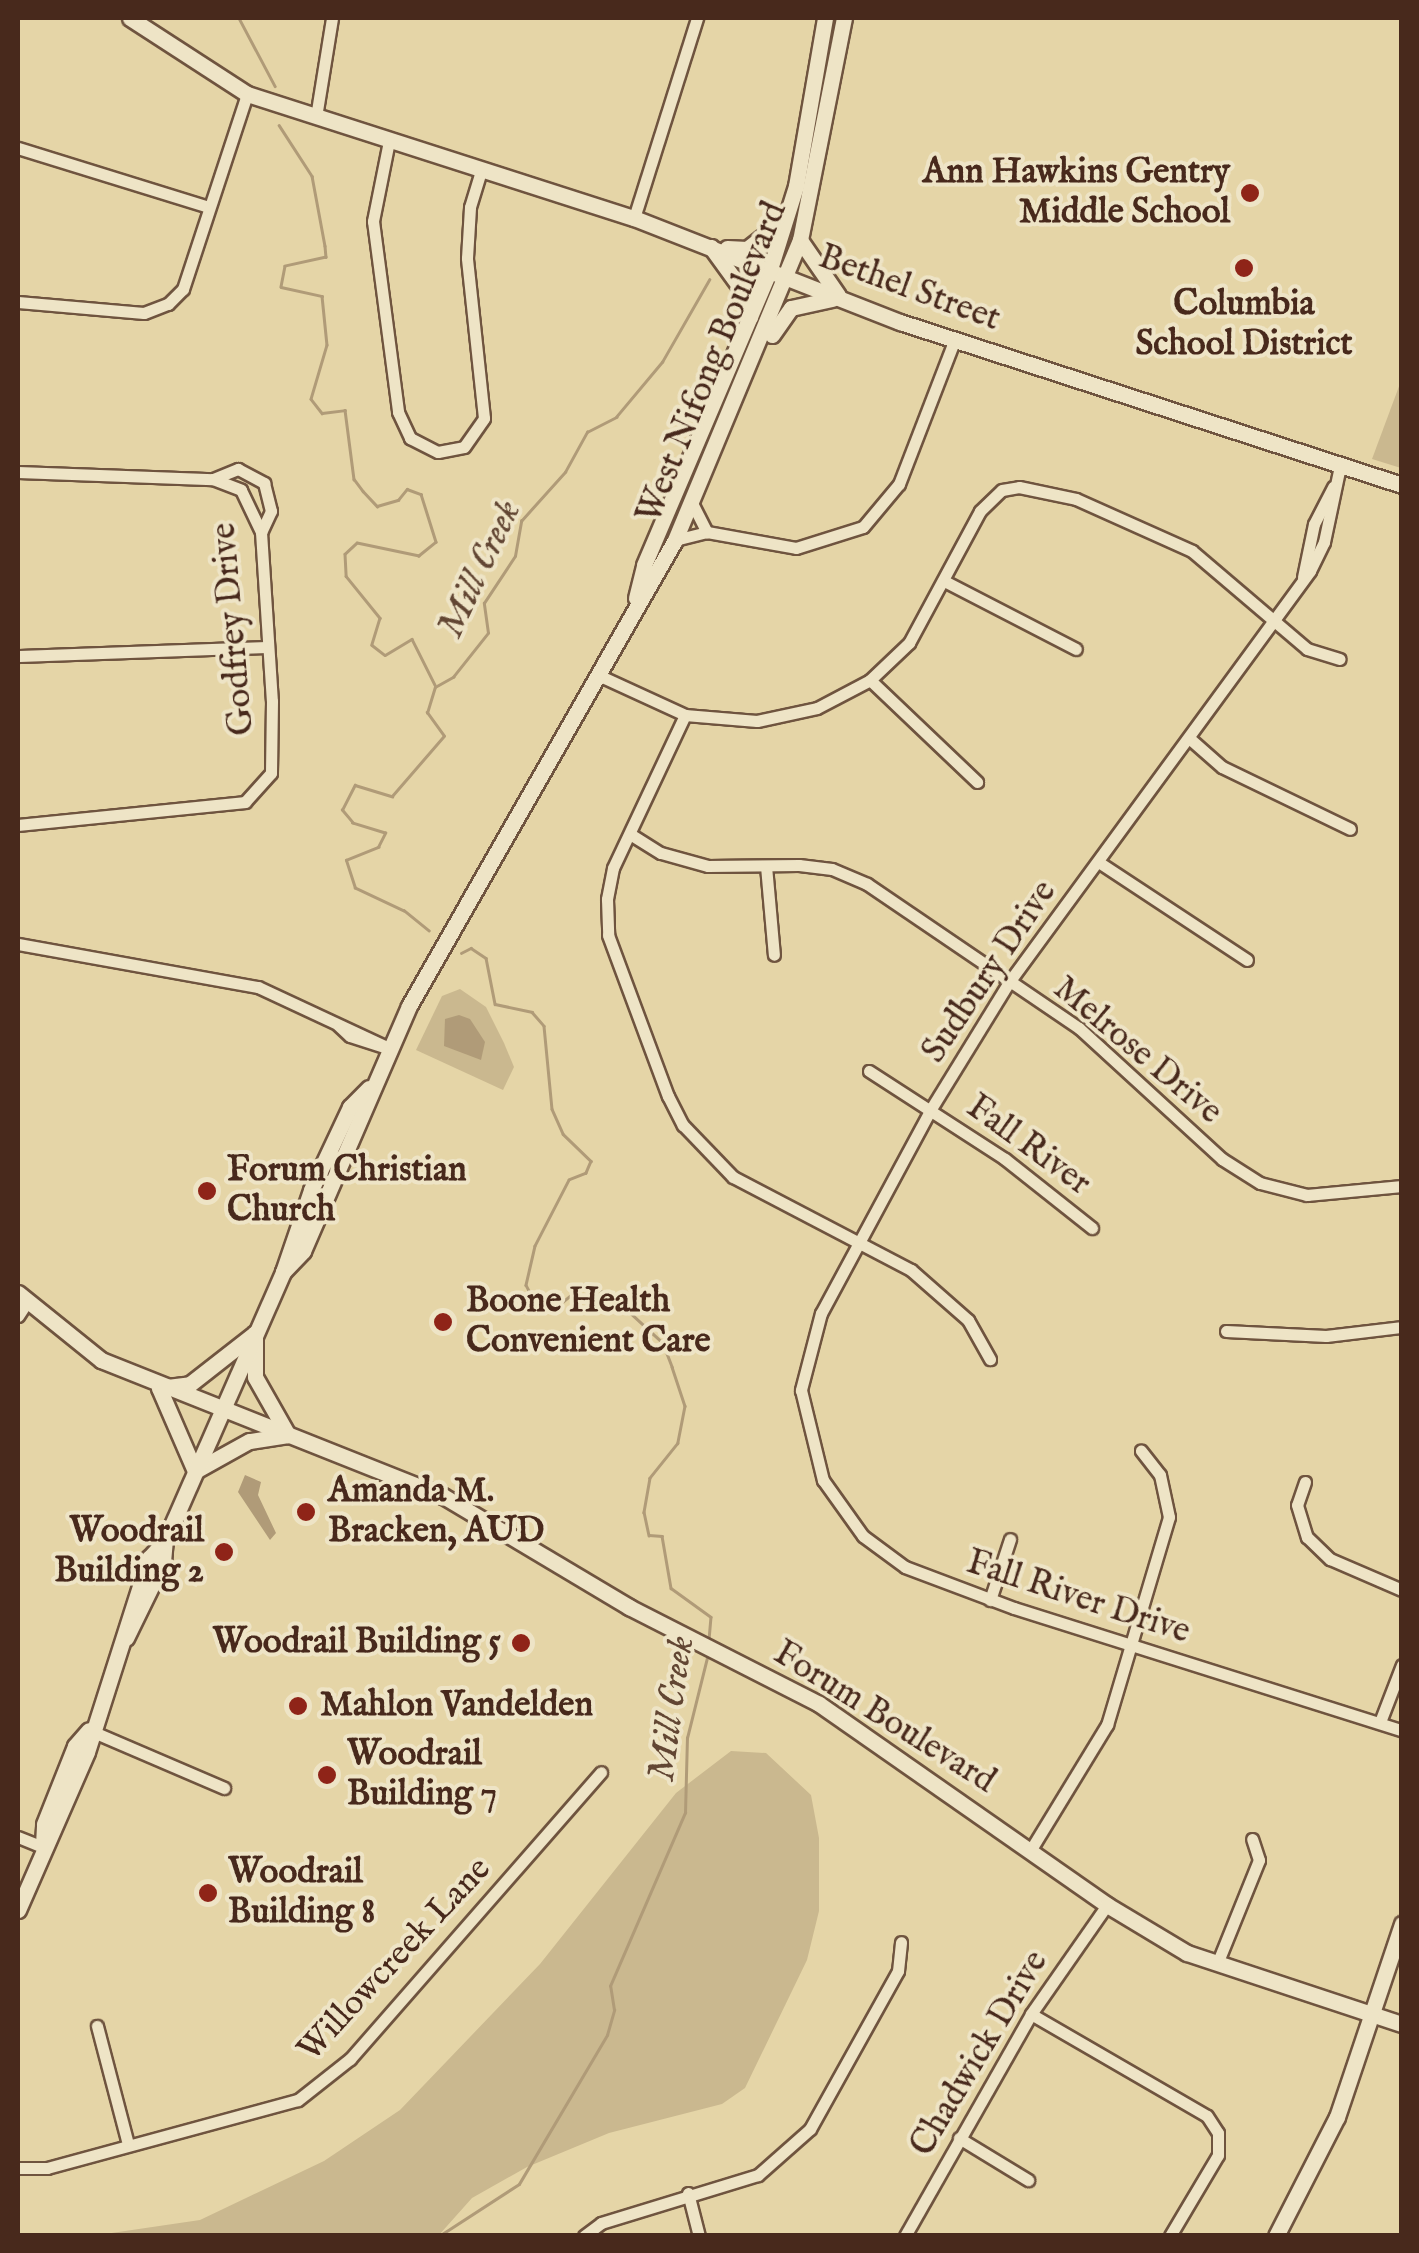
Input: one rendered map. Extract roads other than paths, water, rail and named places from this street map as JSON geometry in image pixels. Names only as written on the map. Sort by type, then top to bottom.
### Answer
[{"type":"main road","name":"Bethel Street","points":[[130,18],[247,94],[634,218],[955,339],[1402,485]]},
{"type":"main road","name":"West Nifong Boulevard","points":[[18,1910],[43,1847],[44,1824],[75,1746],[89,1730],[123,1642],[135,1592],[165,1541],[283,1272],[288,1242],[336,1137],[370,1086],[636,602],[675,540],[739,393],[778,273],[824,18]]},
{"type":"main road","name":"West Nifong Boulevard","points":[[636,602],[644,565],[750,318],[800,240],[844,18]]},
{"type":"main road","points":[[711,247],[747,249],[787,217]]},
{"type":"main road","points":[[800,240],[840,298]]},
{"type":"main road","points":[[711,247],[742,290],[750,318]]},
{"type":"main road","points":[[739,393],[752,384],[776,323],[791,308],[810,299],[840,298]]},
{"type":"main road","name":"West Nifong Boulevard","points":[[283,1272],[303,1251],[364,1119],[370,1086]]},
{"type":"main road","points":[[327,1198],[327,1177],[340,1145],[336,1137]]},
{"type":"main road","name":"Forum Boulevard","points":[[21,1304],[77,1346],[160,1388],[444,1496],[700,1643],[819,1704],[1106,1905],[1216,1964],[1402,2024]]},
{"type":"main road","points":[[256,1333],[255,1377],[288,1436],[250,1442],[195,1471],[160,1388],[190,1384],[256,1333]]},
{"type":"main road","points":[[1281,2234],[1324,2148],[1402,1924]]},
{"type":"street","points":[[316,117],[332,18]]},
{"type":"street","points":[[634,218],[697,18]]},
{"type":"street","points":[[18,302],[144,313],[168,304],[183,288],[247,94]]},
{"type":"street","points":[[388,140],[372,221],[398,412],[410,438],[450,453],[472,441],[484,418],[467,258],[470,207],[481,170]]},
{"type":"street","points":[[18,148],[208,208]]},
{"type":"street","points":[[675,540],[707,532],[796,548],[862,527],[899,484],[955,339]]},
{"type":"street","name":"Sudbury Drive","points":[[807,1431],[801,1390],[809,1349],[857,1238],[1009,982],[1100,863],[1302,581],[1324,542],[1340,466]]},
{"type":"street","points":[[213,478],[238,469],[264,483],[271,511],[261,532]]},
{"type":"street","name":"Godfrey Drive","points":[[18,472],[213,478],[241,490],[261,532],[271,773],[245,802],[18,825]]},
{"type":"street","points":[[598,675],[686,715],[757,721],[817,708],[870,680],[909,643],[946,582],[980,511],[1002,490],[1019,487],[1076,499],[1192,550],[1307,649],[1338,659]]},
{"type":"street","points":[[692,503],[707,532]]},
{"type":"street","points":[[946,582],[1076,649]]},
{"type":"street","points":[[18,656],[268,646]]},
{"type":"street","points":[[870,680],[977,782]]},
{"type":"street","points":[[686,715],[614,868],[608,935],[683,1125],[733,1178],[760,1196],[857,1238],[938,1292],[968,1320],[990,1359]]},
{"type":"street","points":[[1189,738],[1238,776],[1350,829]]},
{"type":"street","name":"Melrose Drive","points":[[630,834],[661,853],[708,866],[832,868],[867,884],[1079,1028],[1222,1159],[1260,1183],[1307,1194],[1402,1186]]},
{"type":"street","points":[[1100,863],[1247,960]]},
{"type":"street","points":[[766,866],[774,955]]},
{"type":"street","points":[[18,944],[246,984],[335,1022],[350,1036],[389,1048]]},
{"type":"street","name":"Fall River","points":[[869,1071],[931,1109],[1092,1228]]},
{"type":"street","points":[[1226,1331],[1326,1336],[1402,1327]]},
{"type":"street","name":"Fall River Drive","points":[[807,1431],[823,1480],[863,1536],[905,1566],[990,1600],[1402,1730]]},
{"type":"street","points":[[1030,1851],[1092,1756],[1170,1517],[1160,1475],[1140,1450]]},
{"type":"street","points":[[1306,1482],[1297,1505],[1307,1536],[1330,1559],[1402,1590]]},
{"type":"street","points":[[990,1600],[1010,1539]]},
{"type":"street","points":[[1380,1722],[1402,1665]]},
{"type":"street","points":[[89,1730],[224,1788]]},
{"type":"street","name":"Willowcreek Lane","points":[[18,2168],[47,2168],[298,2100],[350,2059],[601,1772]]},
{"type":"street","points":[[18,1837],[43,1847]]},
{"type":"street","points":[[1216,1964],[1259,1860],[1252,1839]]},
{"type":"street","name":"Chadwick Drive","points":[[905,2236],[1032,2014],[1106,1905]]},
{"type":"street","points":[[584,2236],[601,2223],[688,2193],[758,2175],[810,2129],[898,1970],[901,1942]]},
{"type":"street","points":[[1032,2014],[1208,2116],[1218,2133],[1218,2155],[1170,2236]]},
{"type":"street","points":[[97,2026],[128,2144]]},
{"type":"street","points":[[959,2138],[1028,2180]]},
{"type":"street","points":[[688,2193],[699,2236]]},
{"type":"waterway","points":[[239,18],[275,86]]},
{"type":"waterway","points":[[279,125],[312,176],[325,246],[326,257],[285,266],[281,287],[322,296],[327,345],[311,399],[322,413],[345,410],[354,479],[363,491],[377,506],[398,500],[407,489],[421,494],[436,542],[419,556],[357,543],[345,554],[346,576],[380,618],[372,645],[385,655],[412,639],[435,685]]},
{"type":"waterway","name":"Mill Creek","points":[[429,931],[404,911],[355,888],[346,860],[378,847],[385,833],[353,823],[342,810],[355,785],[392,796],[444,736],[427,713],[435,687],[453,677],[488,633],[484,603],[515,556],[521,521],[565,472],[587,432],[616,417],[662,362],[709,280]]},
{"type":"waterway","name":"Mill Creek","points":[[461,953],[471,948],[486,958],[495,1004],[532,1012],[544,1026],[552,1109],[563,1134],[591,1161],[586,1173],[569,1180],[535,1246],[526,1285],[537,1306],[553,1310],[584,1284],[611,1295],[663,1343],[672,1367],[685,1406],[678,1443],[650,1478],[644,1512],[649,1535],[662,1536],[671,1588],[711,1617],[709,1641]]},
{"type":"waterway","name":"Mill Creek","points":[[439,2236],[519,2184],[607,2035],[614,2010],[610,1986],[685,1813],[687,1738],[708,1654]]},
{"type":"place","name":"Ann Hawkins Gentry Middle School","points":[[1250,193]]},
{"type":"place","name":"Columbia School District","points":[[1244,268]]},
{"type":"place","name":"Forum Christian Church","points":[[207,1191]]},
{"type":"place","name":"Boone Health Convenient Care","points":[[443,1322]]},
{"type":"place","name":"Amanda M. Bracken, AUD","points":[[306,1512]]},
{"type":"place","name":"Woodrail Building 2","points":[[224,1552]]},
{"type":"place","name":"Woodrail Building 5","points":[[521,1643]]},
{"type":"place","name":"Mahlon Vandelden","points":[[298,1706]]},
{"type":"place","name":"Woodrail Building 7","points":[[327,1775]]},
{"type":"place","name":"Woodrail Building 8","points":[[208,1893]]}]
